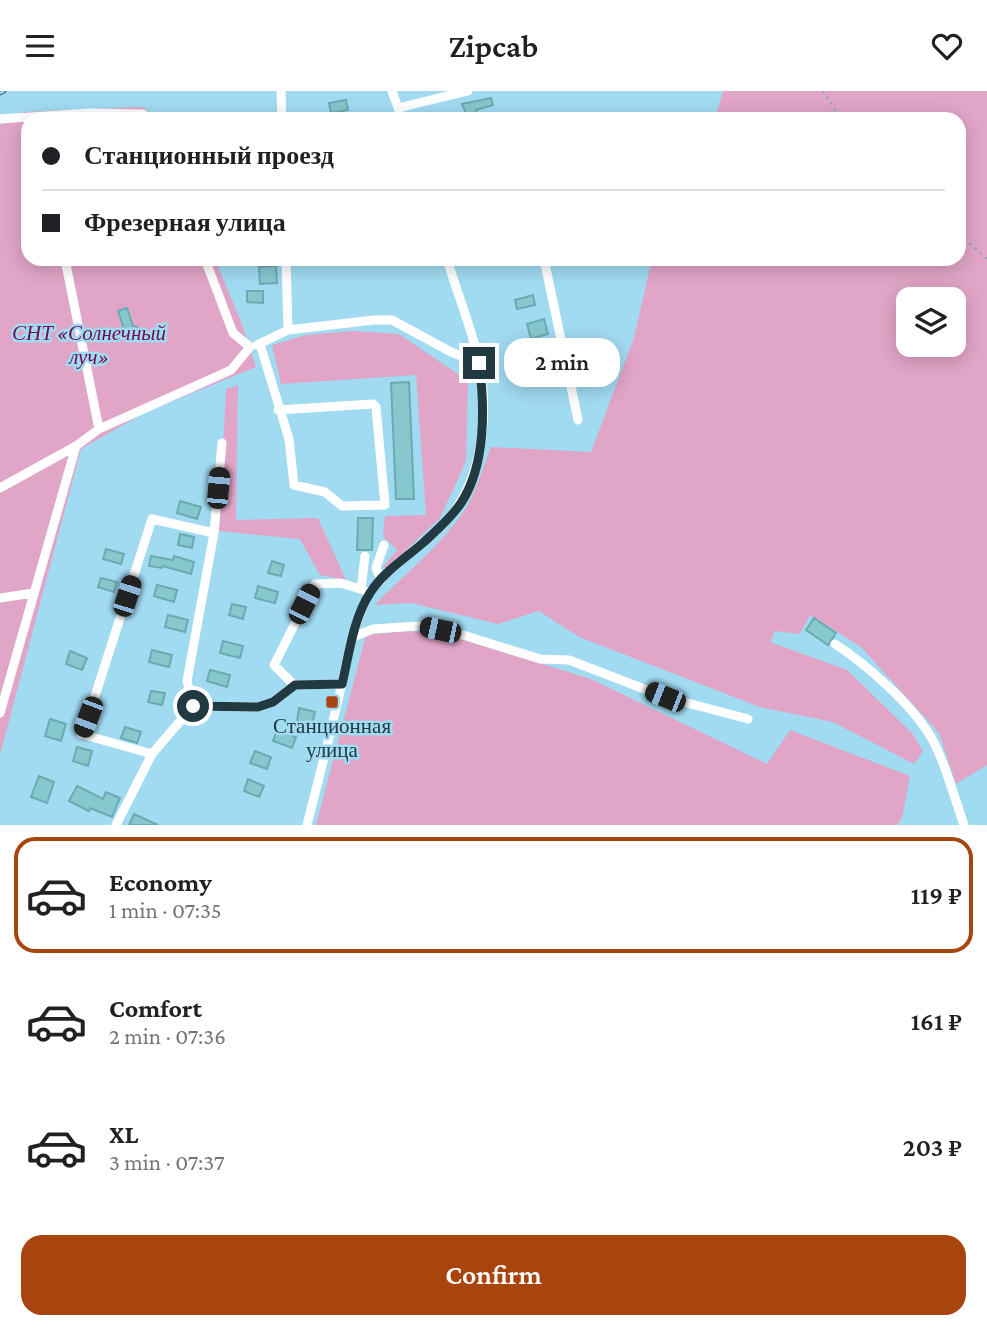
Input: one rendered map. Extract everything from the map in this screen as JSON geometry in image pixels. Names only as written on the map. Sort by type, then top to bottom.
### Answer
[{"type":"street","points":[[281,91],[282,112]]},
{"type":"street","points":[[392,91],[399,112]]},
{"type":"street","points":[[398,108],[468,91]]},
{"type":"street","points":[[0,119],[21,118]]},
{"type":"street","points":[[66,266],[99,429]]},
{"type":"street","points":[[208,266],[233,333],[250,347]]},
{"type":"street","points":[[286,266],[288,330]]},
{"type":"street","points":[[295,685],[274,665],[315,584],[341,583],[366,590],[381,580],[444,523],[461,503],[472,480],[482,422],[479,363],[449,266]]},
{"type":"street","points":[[545,266],[578,420]]},
{"type":"street","points":[[0,488],[76,446],[99,429],[231,370],[250,347],[288,330],[392,320],[451,352],[479,363]]},
{"type":"street","points":[[260,344],[274,384],[278,410],[289,439],[294,485],[326,492],[342,506],[385,505],[380,431],[376,407],[373,404],[278,410]]},
{"type":"street","points":[[193,706],[187,681],[214,533],[222,443]]},
{"type":"street","points":[[0,713],[2,695],[76,446]]},
{"type":"street","points":[[152,754],[81,734],[152,519],[214,533]]},
{"type":"street","points":[[381,580],[376,568],[384,545]]},
{"type":"street","points":[[307,825],[366,590],[365,556]]},
{"type":"street","points":[[0,598],[33,593]]},
{"type":"street","points":[[354,637],[373,629],[418,625],[463,635],[540,659],[569,660],[665,697],[748,719]]},
{"type":"street","points":[[835,644],[856,658],[904,703],[930,735],[964,825]]},
{"type":"street","points":[[193,706],[258,707],[273,702],[295,685],[342,684]]},
{"type":"street","points":[[116,825],[152,754],[193,706]]},
{"type":"path","points":[[823,91],[836,112]]},
{"type":"path","points":[[966,240],[987,259]]},
{"type":"green space","points":[[723,91],[987,91],[987,765],[956,784],[939,733],[861,647],[810,615],[800,634],[775,631],[770,642],[847,670],[912,733],[923,751],[914,764],[833,722],[760,707],[579,637],[539,611],[498,624],[411,603],[375,605],[433,548],[464,511],[491,447],[591,452],[634,338],[650,266],[966,266],[966,112],[717,112]]},
{"type":"green space","name":"СНТ «Солнечный луч»","points":[[143,107],[148,112],[24,112]]},
{"type":"green space","name":"СНТ «Солнечный луч»","points":[[21,114],[21,266],[218,266],[256,367],[144,413],[81,449],[0,755],[0,125]]},
{"type":"green space","points":[[354,331],[399,334],[468,381],[466,461],[440,518],[386,569],[383,567],[397,550],[383,536],[385,516],[426,515],[416,375],[281,384],[272,345],[306,335]]},
{"type":"green space","points":[[238,385],[236,520],[318,518],[346,580],[320,575],[300,539],[219,531],[226,389]]},
{"type":"green space","points":[[406,631],[441,633],[591,679],[767,764],[790,730],[910,776],[902,818],[897,825],[316,825],[366,635]]},
{"type":"building","points":[[491,98],[493,105],[476,110],[477,112],[465,112],[462,104]]},
{"type":"building","points":[[346,100],[348,110],[331,112],[329,103]]},
{"type":"building","points":[[276,266],[277,283],[260,284],[259,267]]},
{"type":"building","points":[[247,291],[263,291],[263,303],[247,302]]},
{"type":"building","points":[[533,295],[535,305],[517,309],[515,300]]},
{"type":"building","points":[[127,308],[138,332],[114,339],[113,331],[124,329],[118,311]]},
{"type":"building","points":[[544,319],[548,334],[531,339],[527,324]]},
{"type":"building","points":[[409,382],[414,499],[396,499],[391,383]]},
{"type":"building","points":[[180,501],[201,507],[197,519],[177,513]]},
{"type":"building","points":[[358,518],[373,518],[372,550],[357,550]]},
{"type":"building","points":[[180,534],[194,537],[192,548],[178,545]]},
{"type":"building","points":[[106,549],[124,554],[121,564],[103,559]]},
{"type":"building","points":[[151,556],[173,560],[174,556],[194,562],[191,574],[163,566],[149,566]]},
{"type":"building","points":[[272,561],[284,565],[281,576],[268,573]]},
{"type":"building","points":[[101,578],[117,582],[114,592],[98,587]]},
{"type":"building","points":[[157,585],[177,590],[174,602],[154,596]]},
{"type":"building","points":[[258,586],[278,592],[275,603],[255,598]]},
{"type":"building","points":[[232,604],[246,607],[243,619],[229,615]]},
{"type":"building","points":[[168,615],[188,620],[185,632],[165,627]]},
{"type":"building","points":[[814,618],[836,633],[828,645],[806,630]]},
{"type":"building","points":[[223,641],[243,646],[240,658],[220,653]]},
{"type":"building","points":[[152,650],[172,655],[169,667],[149,662]]},
{"type":"building","points":[[70,651],[87,658],[82,670],[66,664]]},
{"type":"building","points":[[210,670],[230,675],[227,687],[207,681]]},
{"type":"building","points":[[151,691],[165,693],[162,705],[148,702]]},
{"type":"building","points":[[299,708],[315,712],[312,724],[297,721]]},
{"type":"building","points":[[50,719],[66,724],[61,741],[45,736]]},
{"type":"building","points":[[125,727],[141,732],[137,743],[121,738]]},
{"type":"building","points":[[277,730],[296,737],[292,748],[273,741]]},
{"type":"building","points":[[77,747],[92,751],[88,766],[73,761]]},
{"type":"building","points":[[255,751],[271,757],[267,769],[250,763]]},
{"type":"building","points":[[39,776],[54,782],[47,803],[31,797]]},
{"type":"building","points":[[248,779],[264,786],[259,797],[244,791]]},
{"type":"building","points":[[77,786],[103,799],[106,792],[120,798],[112,817],[90,808],[89,811],[69,801]]},
{"type":"building","points":[[134,814],[158,825],[129,825]]},
{"type":"railway","points":[[0,93],[4,91]]},
{"type":"place","name":"Станционная улица","points":[[332,702]]},
{"type":"route","points":[[193,706],[258,707],[273,702],[295,685],[342,684],[361,611],[370,592],[444,523],[461,503],[472,480],[482,422],[479,363]]}]
